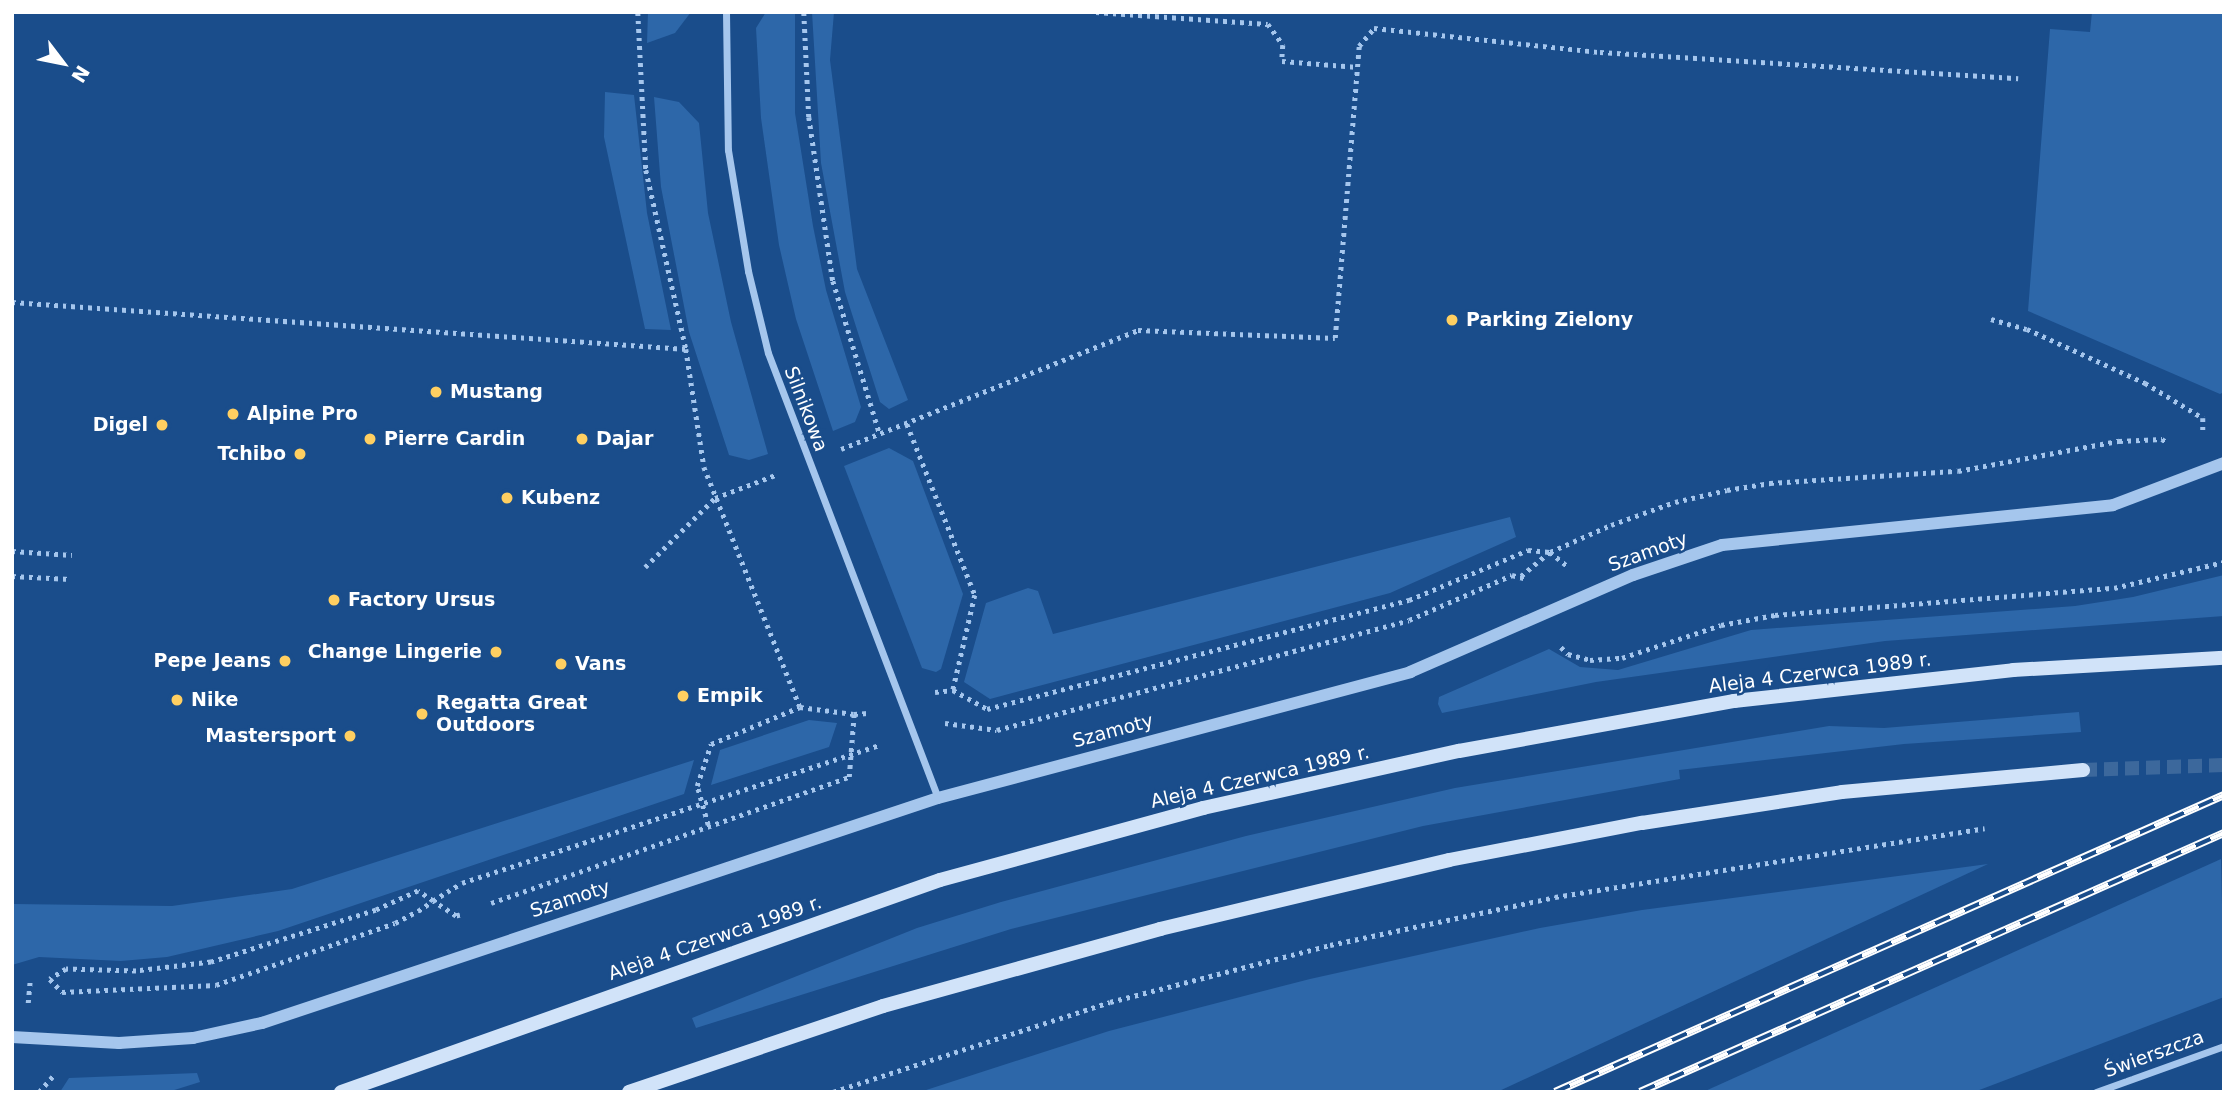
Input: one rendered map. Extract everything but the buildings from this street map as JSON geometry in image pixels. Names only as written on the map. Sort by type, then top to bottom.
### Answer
[{"type":"main road","name":"Aleja 4 Czerwca 1989 r.","points":[[341,1092],[940,880],[1217,805],[1459,751],[1734,702],[2013,670],[2224,658]]},
{"type":"main road","points":[[629,1092],[883,1006],[1160,929],[1449,860],[1642,823],[1842,792],[2083,770]]},
{"type":"street","name":"Silnikowa","points":[[726,12],[728,150],[748,271],[768,353],[938,798]]},
{"type":"street","name":"Szamoty","points":[[12,1037],[120,1044],[193,1038],[262,1023],[938,798],[1410,671],[1633,575],[1722,545],[1769,537],[2113,505],[2224,464]]},
{"type":"street","name":"Świerszcza","points":[[2096,1092],[2224,1046]]},
{"type":"path","points":[[638,12],[646,170],[686,349],[704,467],[800,707]]},
{"type":"path","points":[[804,12],[808,117],[833,281],[880,435]]},
{"type":"path","points":[[1096,12],[1268,24],[1283,45],[1282,61],[1358,67]]},
{"type":"path","points":[[841,450],[1138,330],[1335,338],[1359,46],[1374,28],[1600,52],[2018,78]]},
{"type":"path","points":[[12,302],[686,349]]},
{"type":"path","points":[[1991,319],[2027,329],[2089,357],[2203,418],[2204,472]]},
{"type":"path","points":[[907,424],[975,595],[953,690]]},
{"type":"path","points":[[943,723],[997,730],[1409,620],[1509,576],[1521,576],[1550,552],[1675,502],[1770,483],[1958,471],[2119,441],[2162,439],[2204,472]]},
{"type":"path","points":[[645,567],[715,498],[775,475]]},
{"type":"path","points":[[12,551],[72,555]]},
{"type":"path","points":[[932,692],[953,690],[987,709],[1409,600],[1518,552],[1550,552],[1567,566]]},
{"type":"path","points":[[1559,644],[1568,654],[1590,660],[1622,658],[1721,625],[1775,615],[2114,588],[2224,562]]},
{"type":"path","points":[[12,576],[70,579]]},
{"type":"path","points":[[1521,576],[1529,583]]},
{"type":"path","points":[[708,825],[697,786],[710,744],[800,707],[854,714],[872,713]]},
{"type":"path","points":[[481,907],[849,777],[848,754],[854,714]]},
{"type":"path","points":[[469,912],[456,916],[433,901],[418,891],[376,910],[211,962],[136,971],[66,969],[50,979],[62,992],[216,985],[395,923],[433,901],[462,883],[702,800],[881,744]]},
{"type":"path","points":[[833,1092],[1110,1002],[1330,945],[1555,897],[1984,828]]},
{"type":"path","points":[[28,1003],[30,979]]},
{"type":"path","points":[[39,1092],[54,1073]]},
{"type":"shaded area","points":[[648,12],[691,12],[675,33],[647,43]]},
{"type":"shaded area","points":[[766,12],[795,12],[795,113],[813,226],[826,290],[861,407],[855,422],[833,431],[796,319],[779,245],[761,118],[756,28]]},
{"type":"shaded area","points":[[812,12],[834,12],[830,60],[857,269],[908,400],[889,409],[880,402],[845,292],[821,163]]},
{"type":"shaded area","points":[[2092,12],[2224,12],[2224,392],[2220,394],[2028,311],[2050,29],[2090,32]]},
{"type":"shaded area","points":[[605,92],[634,95],[647,213],[671,330],[645,329],[604,137]]},
{"type":"shaded area","points":[[654,97],[679,102],[699,123],[708,213],[731,322],[768,454],[749,460],[729,455],[689,332],[661,187]]},
{"type":"shaded area","points":[[889,448],[913,461],[963,594],[941,669],[936,672],[922,668],[844,466]]},
{"type":"shaded area","points":[[1510,517],[1516,537],[1390,593],[990,699],[964,682],[986,603],[1028,588],[1038,591],[1053,634]]},
{"type":"shaded area","points":[[2224,575],[2224,616],[1885,641],[1596,682],[1442,713],[1438,704],[1439,697],[1549,649],[1580,667],[1618,670],[1751,630],[2075,606],[2133,597]]},
{"type":"shaded area","points":[[2079,712],[2081,732],[1904,744],[1679,770],[1680,779],[1423,826],[1011,929],[696,1028],[692,1018],[917,928],[1001,902],[1246,836],[1455,788],[1829,726],[1884,728]]},
{"type":"shaded area","points":[[809,720],[837,723],[829,747],[711,785],[720,750]]},
{"type":"shaded area","points":[[694,760],[684,794],[278,931],[167,957],[121,961],[39,957],[12,965],[12,904],[172,906],[292,889]]},
{"type":"shaded area","points":[[2221,859],[2224,997],[1974,1092],[1703,1092]]},
{"type":"shaded area","points":[[1988,864],[1497,1092],[920,1092],[1109,1031],[1310,979],[1540,928],[1642,910]]},
{"type":"shaded area","points":[[197,1073],[200,1082],[168,1092],[60,1092],[69,1078]]},
{"type":"tunnel","points":[[2083,770],[2224,765]]},
{"type":"railway","points":[[1555,1092],[2224,795]]},
{"type":"railway","points":[[1640,1092],[2224,833]]},
{"type":"place","name":"Parking Zielony","points":[[1452,320]]},
{"type":"place","name":"Mustang","points":[[436,392]]},
{"type":"place","name":"Alpine Pro","points":[[233,414]]},
{"type":"place","name":"Digel","points":[[162,425]]},
{"type":"place","name":"Pierre Cardin","points":[[370,439]]},
{"type":"place","name":"Dajar","points":[[582,439]]},
{"type":"place","name":"Tchibo","points":[[300,454]]},
{"type":"place","name":"Kubenz","points":[[507,498]]},
{"type":"place","name":"Factory Ursus","points":[[334,600]]},
{"type":"place","name":"Change Lingerie","points":[[496,652]]},
{"type":"place","name":"Pepe Jeans","points":[[285,661]]},
{"type":"place","name":"Vans","points":[[561,664]]},
{"type":"place","name":"Empik","points":[[683,696]]},
{"type":"place","name":"Nike","points":[[177,700]]},
{"type":"place","name":"Regatta Great Outdoors","points":[[422,714]]},
{"type":"place","name":"Mastersport","points":[[350,736]]}]
